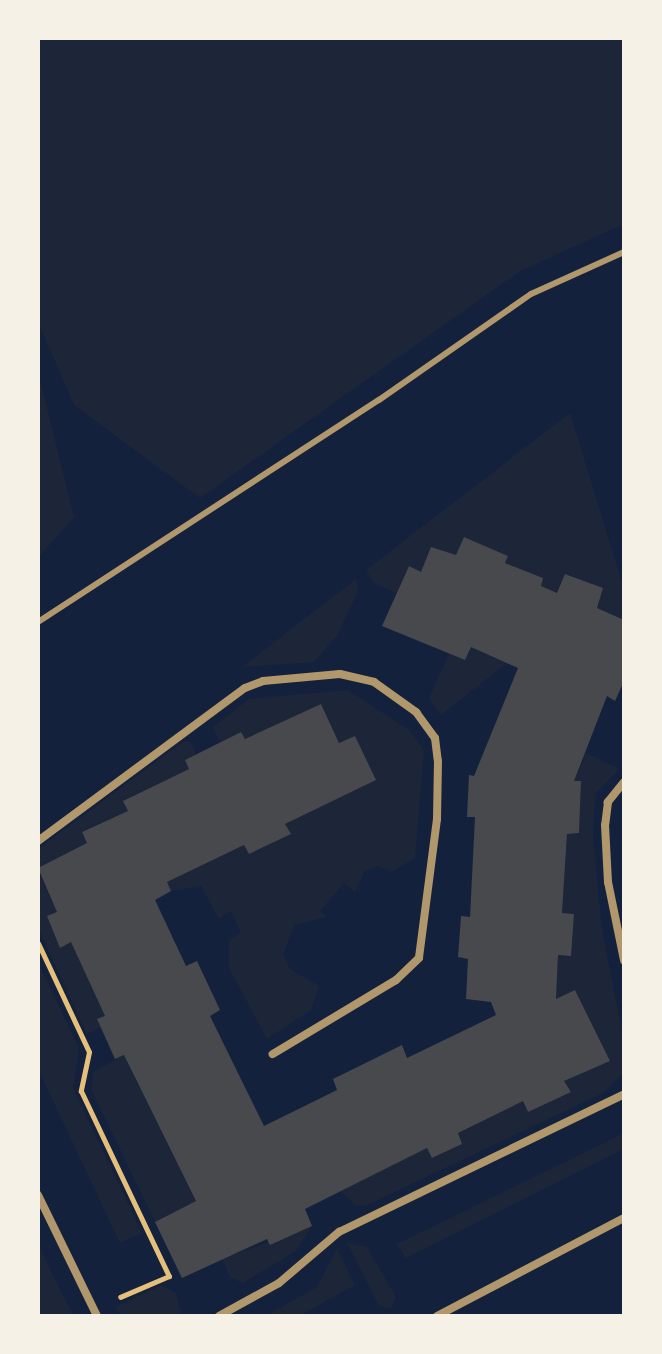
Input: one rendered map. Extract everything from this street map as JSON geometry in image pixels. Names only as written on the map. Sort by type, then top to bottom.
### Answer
[{"type":"street","points":[[38,841],[245,688],[263,681],[340,674],[374,682],[416,712],[435,738],[438,761],[424,947],[396,980],[273,1054]]},
{"type":"street","points":[[624,782],[608,802],[605,825],[608,882],[624,960]]},
{"type":"street","points":[[219,1316],[279,1283],[339,1232],[624,1094]]},
{"type":"street","points":[[38,1195],[95,1312]]},
{"type":"street","points":[[437,1316],[624,1218]]},
{"type":"lane","points":[[38,622],[379,400],[531,294],[624,252]]},
{"type":"path","points":[[38,943],[89,1052],[81,1091],[169,1276],[95,1312]]},
{"type":"shaded area","points":[[38,38],[624,38],[624,224],[520,271],[200,498],[74,405],[38,322]]},
{"type":"shaded area","points":[[38,372],[74,517],[38,558]]},
{"type":"shaded area","points":[[570,413],[624,589],[624,620],[597,608],[603,588],[566,574],[557,593],[541,586],[543,578],[505,563],[508,556],[464,537],[456,555],[421,572],[409,566],[396,593],[374,583],[366,570]]},
{"type":"shaded area","points":[[356,579],[358,591],[338,634],[314,662],[242,667]]},
{"type":"shaded area","points":[[471,647],[507,663],[441,715],[429,698],[449,654],[465,660]]},
{"type":"shaded area","points":[[348,690],[409,730],[424,750],[415,858],[392,872],[378,866],[364,872],[355,892],[344,883],[320,911],[326,917],[294,925],[283,955],[290,969],[319,986],[311,1010],[267,1039],[228,966],[229,940],[241,932],[231,911],[219,919],[201,886],[171,891],[167,882],[244,845],[250,854],[290,834],[285,824],[376,780],[355,736],[339,743],[321,704],[245,739],[241,732],[220,742],[213,727],[249,699]]},
{"type":"shaded area","points":[[183,742],[190,742],[196,754],[185,760],[189,769],[124,800],[128,811],[82,831],[87,843],[38,868],[38,849]]},
{"type":"shaded area","points":[[586,753],[619,769],[595,794],[593,838],[602,930],[624,1041],[623,1074],[603,1093],[365,1206],[355,1205],[341,1191],[427,1148],[433,1158],[461,1144],[458,1133],[523,1101],[528,1112],[570,1092],[564,1081],[610,1061],[576,991],[556,999],[558,955],[570,956],[574,914],[562,913],[567,834],[579,833],[581,782],[574,781]]},
{"type":"shaded area","points":[[38,871],[57,912],[61,947],[71,942],[105,1016],[101,1027],[87,1034],[38,928]]},
{"type":"shaded area","points":[[38,962],[79,1048],[73,1088],[142,1233],[120,1243],[38,1069]]},
{"type":"shaded area","points":[[124,1055],[196,1201],[155,1222],[91,1089],[93,1072]]},
{"type":"shaded area","points":[[624,1133],[624,1149],[406,1258],[397,1244]]},
{"type":"shaded area","points":[[312,1226],[296,1251],[243,1283],[230,1277],[222,1259]]},
{"type":"shaded area","points":[[347,1243],[367,1247],[396,1297],[391,1309],[379,1306]]},
{"type":"shaded area","points":[[38,1244],[64,1298],[75,1316],[38,1316]]},
{"type":"shaded area","points":[[337,1249],[355,1285],[299,1316],[266,1316],[317,1287]]},
{"type":"shaded area","points":[[162,1285],[176,1293],[181,1316],[121,1316],[115,1307]]},
{"type":"building","points":[[464,537],[508,556],[505,563],[543,578],[541,586],[557,593],[565,574],[603,588],[597,608],[624,620],[624,681],[615,701],[607,696],[574,781],[581,781],[579,833],[567,834],[562,913],[574,914],[571,956],[558,955],[556,999],[575,990],[610,1061],[564,1081],[571,1092],[528,1112],[523,1101],[458,1133],[462,1144],[432,1158],[427,1148],[305,1209],[312,1226],[270,1245],[267,1239],[182,1278],[155,1222],[196,1201],[124,1055],[115,1059],[97,1019],[105,1016],[71,942],[60,948],[47,916],[57,912],[38,868],[87,843],[82,832],[128,811],[123,801],[189,769],[185,760],[241,732],[245,739],[321,704],[339,743],[355,736],[376,780],[285,824],[291,834],[249,854],[244,845],[167,882],[171,891],[155,900],[186,966],[197,961],[220,1010],[210,1016],[264,1126],[337,1090],[333,1079],[402,1045],[407,1058],[496,1015],[491,1002],[466,999],[468,959],[458,957],[461,916],[470,917],[475,817],[467,817],[469,775],[474,776],[518,668],[471,647],[465,660],[382,626],[409,566],[421,572],[431,547],[456,555]]}]
